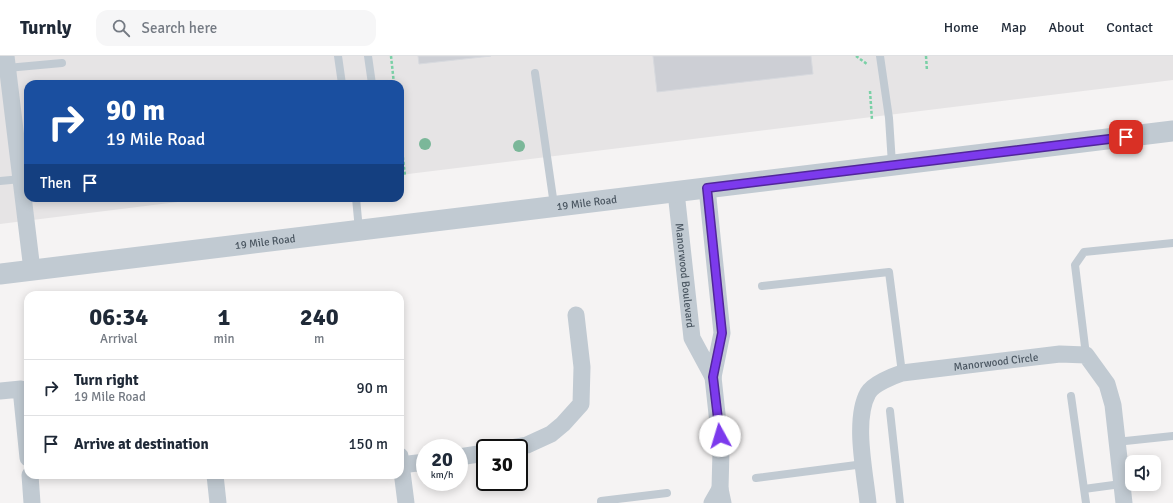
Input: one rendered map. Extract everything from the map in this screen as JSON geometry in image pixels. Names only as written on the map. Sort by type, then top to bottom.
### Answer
[{"type":"street","points":[[7,62],[32,270]]},
{"type":"street","name":"19 Mile Road","points":[[0,274],[1173,131]]},
{"type":"street","name":"Manorwood Boulevard","points":[[707,188],[722,333],[713,377],[721,451],[718,498]]},
{"type":"street","name":"Manorwood Boulevard","points":[[676,192],[692,338],[713,377]]},
{"type":"street","points":[[528,445],[551,434],[564,424],[581,404],[582,367],[576,315]]},
{"type":"street","name":"Manorwood Circle","points":[[868,503],[861,416],[868,392],[888,378],[902,374],[1060,354],[1086,355]]},
{"type":"street","points":[[1086,355],[1107,384],[1113,405],[1124,503]]},
{"type":"street","points":[[0,391],[21,389],[24,419]]},
{"type":"street","points":[[404,461],[416,462]]},
{"type":"street","points":[[30,479],[32,503]]},
{"type":"street","points":[[215,479],[218,503]]},
{"type":"street","points":[[403,479],[406,503]]},
{"type":"lane","points":[[338,56],[341,80]]},
{"type":"lane","points":[[368,56],[371,80]]},
{"type":"lane","points":[[880,56],[889,118],[892,166]]},
{"type":"lane","points":[[7,62],[62,63]]},
{"type":"lane","points":[[535,73],[554,207]]},
{"type":"lane","points":[[0,181],[21,179]]},
{"type":"lane","points":[[356,202],[360,230]]},
{"type":"lane","points":[[1086,355],[1075,265],[1084,252],[1173,243]]},
{"type":"lane","points":[[762,286],[888,272],[902,374]]},
{"type":"lane","points":[[1071,396],[1086,503]]},
{"type":"lane","points":[[890,412],[900,503]]},
{"type":"lane","points":[[1116,442],[1173,436]]},
{"type":"lane","points":[[756,478],[864,464]]},
{"type":"lane","points":[[1084,489],[1121,484]]},
{"type":"lane","points":[[601,503],[666,494]]},
{"type":"path","points":[[391,56],[394,80]]},
{"type":"path","points":[[856,56],[867,65]]},
{"type":"path","points":[[926,56],[927,71]]},
{"type":"path","points":[[404,167],[405,176]]},
{"type":"shaded area","points":[[0,56],[1173,56],[1173,80],[404,175],[404,80],[24,80],[24,202],[178,202],[0,224]]},
{"type":"building","points":[[418,56],[491,56],[419,64]]},
{"type":"building","points":[[653,56],[811,56],[813,74],[657,92]]},
{"type":"route","points":[[720,436],[713,377],[722,333],[707,188],[1126,137]]}]
